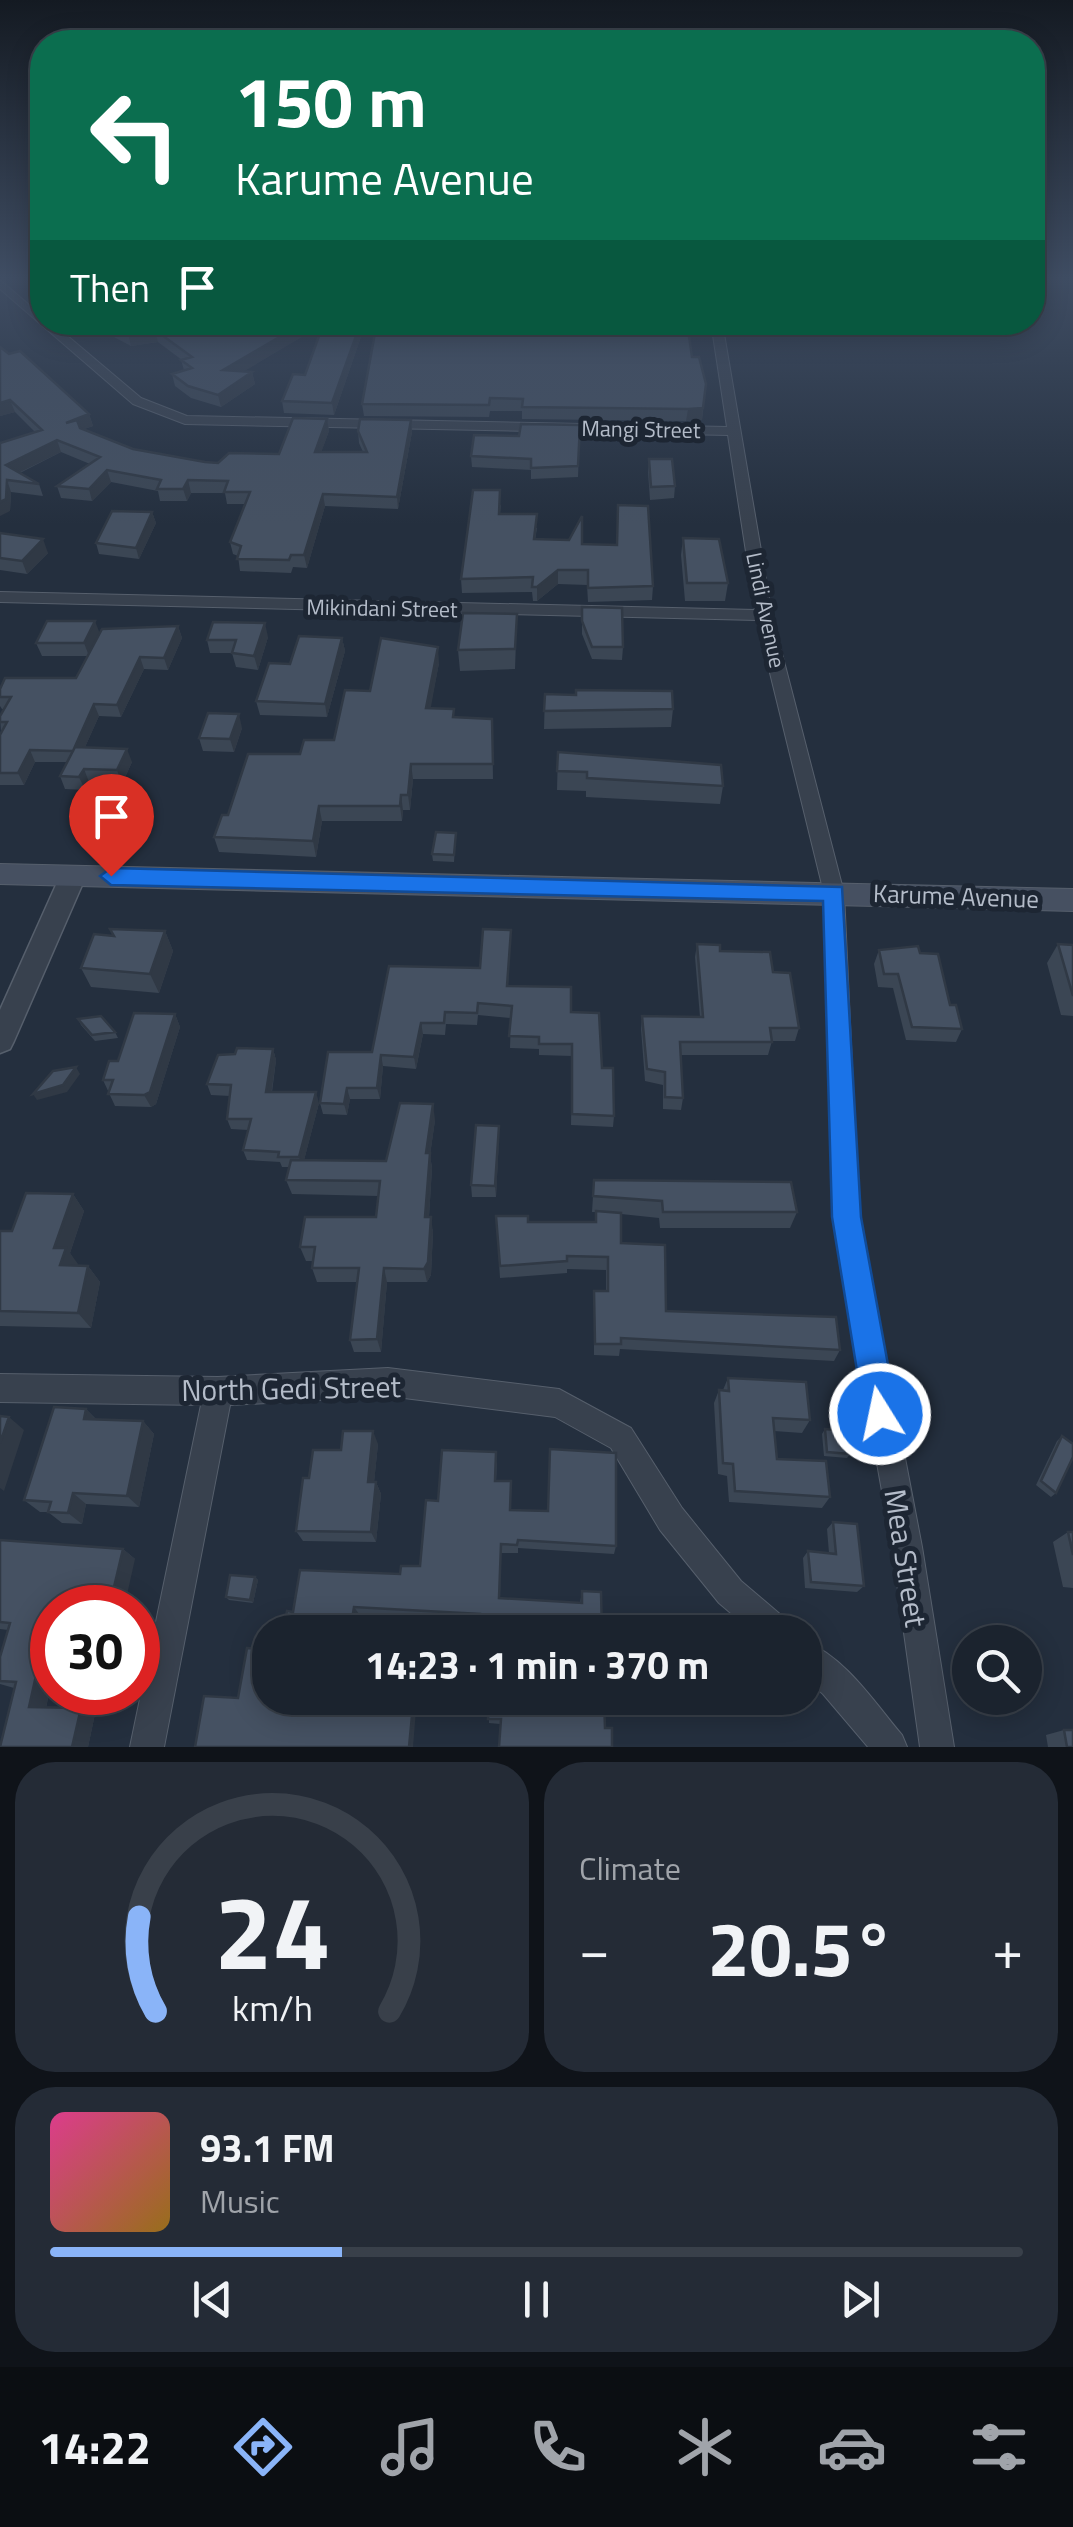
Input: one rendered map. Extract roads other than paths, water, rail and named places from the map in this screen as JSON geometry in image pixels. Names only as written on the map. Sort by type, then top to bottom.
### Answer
[{"type":"main road","name":"Karume Avenue","points":[[0,874],[1073,900]]},
{"type":"street","name":"Mangi Street","points":[[90,362],[136,401],[185,420],[732,431]]},
{"type":"street","name":"Lindi Avenue","points":[[722,362],[764,615],[834,893]]},
{"type":"street","name":"Mikindani Street","points":[[0,597],[764,615]]},
{"type":"street","points":[[0,1042],[73,876]]},
{"type":"street","name":"Mea Street","points":[[834,893],[846,1217],[908,1547],[937,1747]]},
{"type":"street","name":"North Gedi Street","points":[[0,1388],[218,1391],[388,1382],[559,1403],[621,1438],[671,1520],[730,1592],[757,1615]]},
{"type":"street","points":[[146,1747],[218,1391]]},
{"type":"street","points":[[822,1671],[890,1747]]}]
